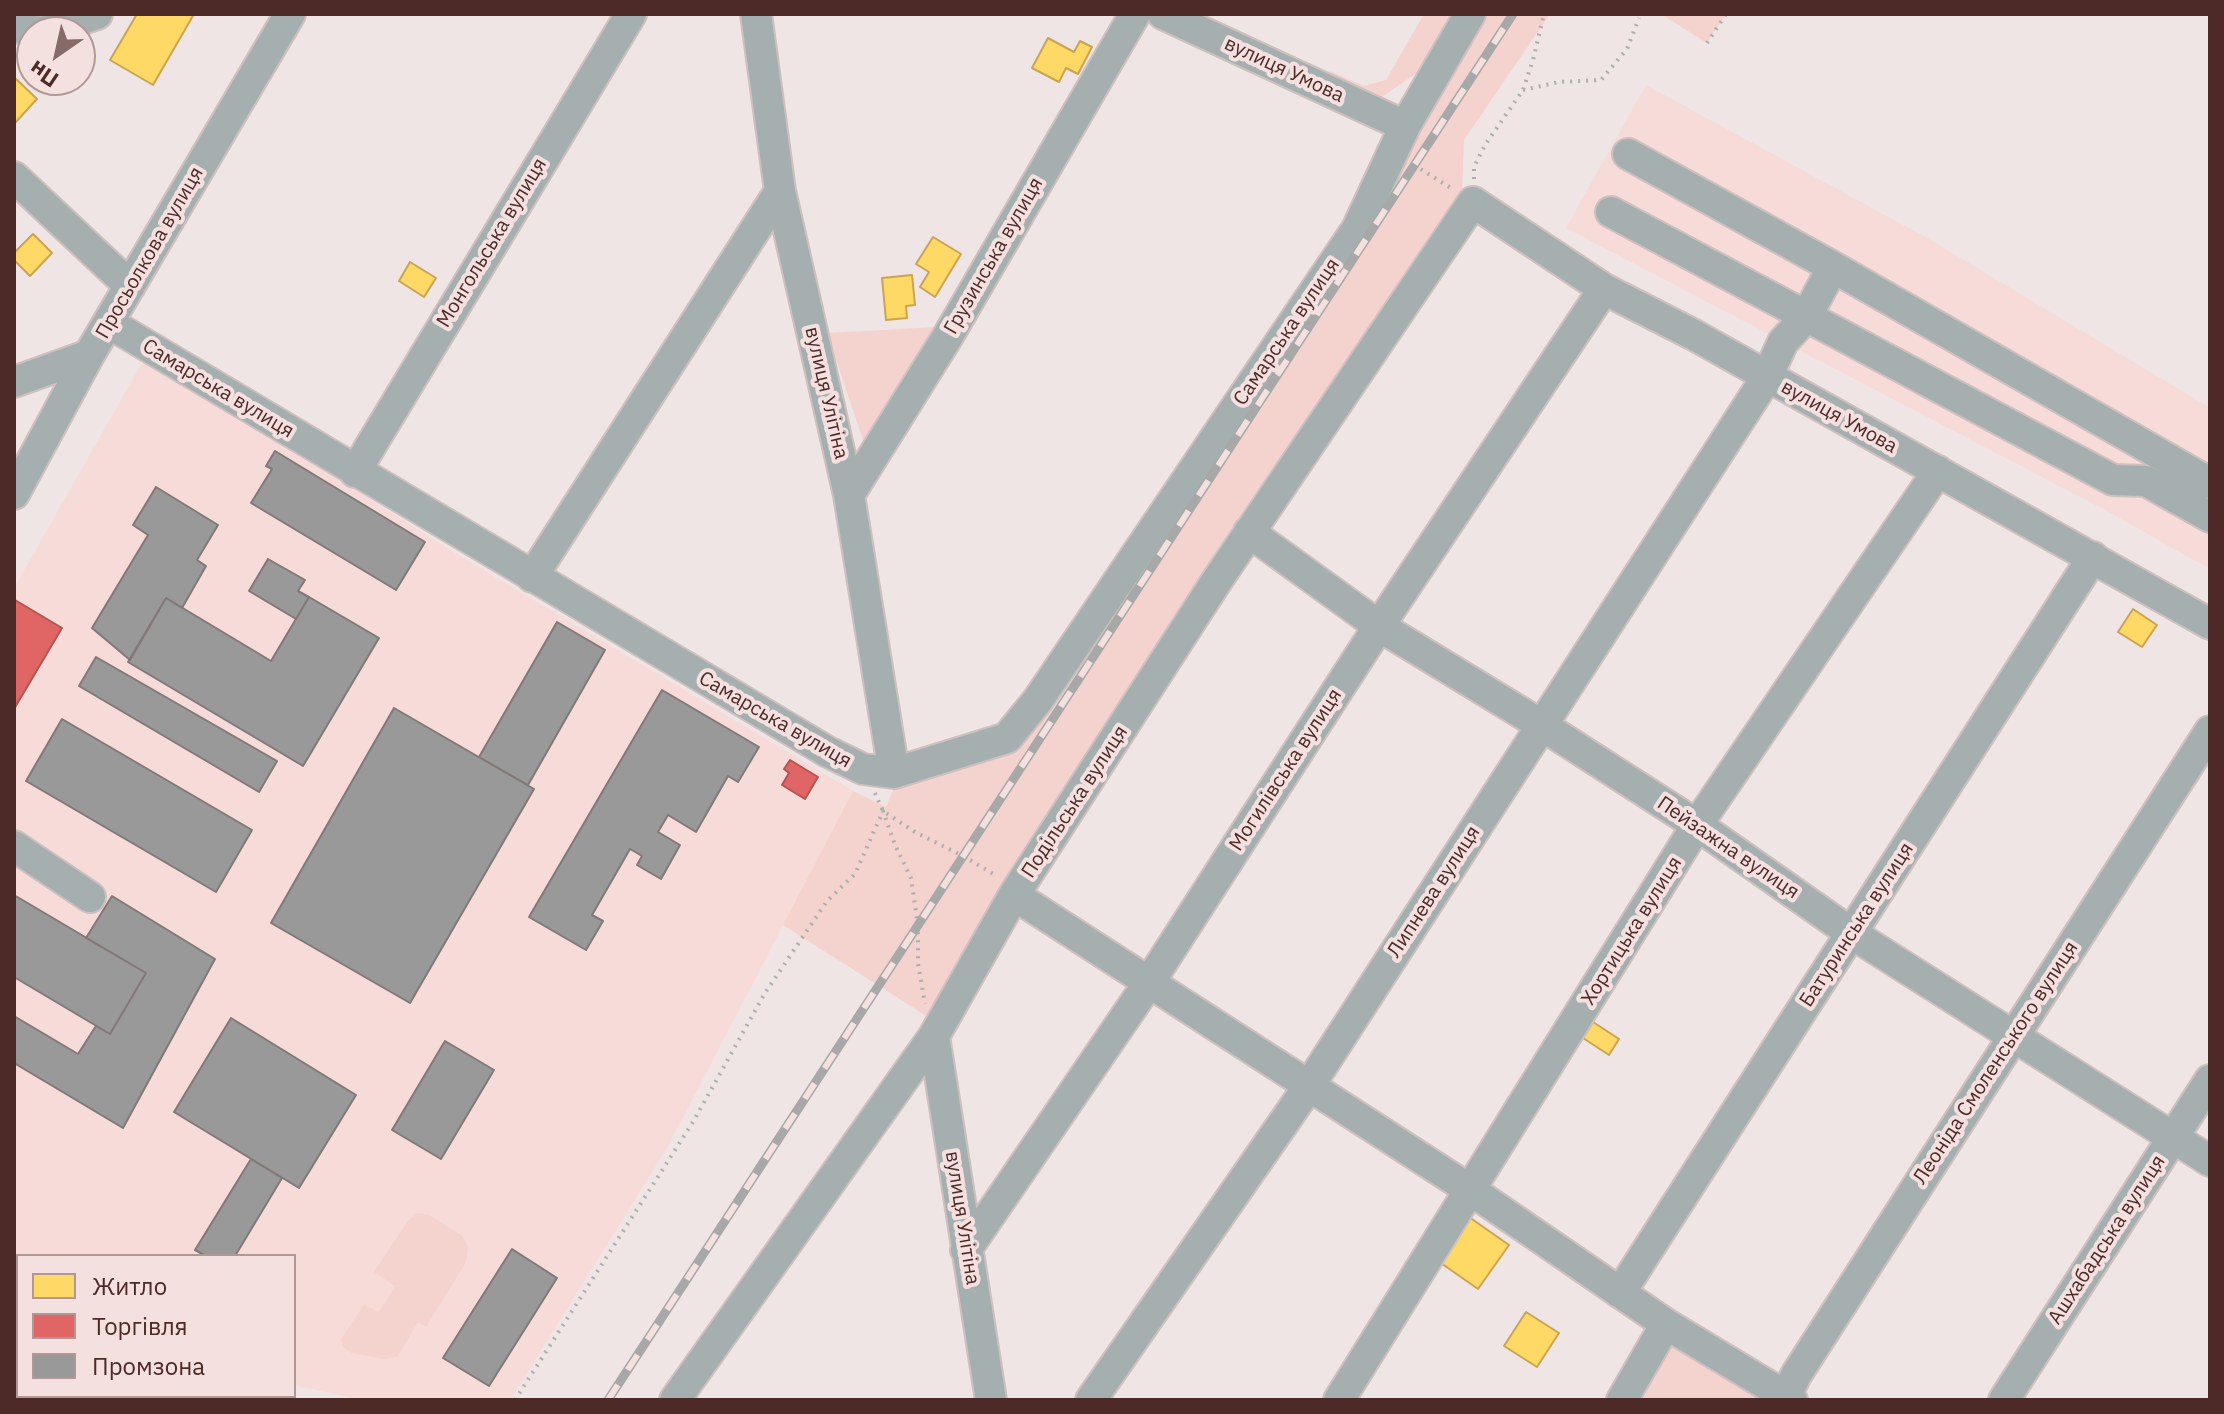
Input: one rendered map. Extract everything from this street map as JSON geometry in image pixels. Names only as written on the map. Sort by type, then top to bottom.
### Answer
[{"type":"street","points":[[14,24],[25,30],[42,32],[97,14]]},
{"type":"street","name":"Просьолкова вулиця","points":[[14,494],[89,355],[290,14]]},
{"type":"street","name":"Монгольська вулиця","points":[[355,472],[631,14]]},
{"type":"street","name":"вулиця Улітіна","points":[[756,14],[780,191],[849,495],[894,773]]},
{"type":"street","name":"Грузинська вулиця","points":[[849,495],[948,336],[1135,14]]},
{"type":"street","name":"вулиця Умова","points":[[1163,14],[1399,140]]},
{"type":"street","name":"Самарська вулиця","points":[[109,323],[828,752],[863,769],[894,773],[1007,738],[1038,700],[1357,229],[1399,140],[1470,14]]},
{"type":"street","points":[[1628,154],[1833,267],[2210,483]]},
{"type":"street","points":[[14,177],[130,286]]},
{"type":"street","points":[[532,577],[780,191]]},
{"type":"street","name":"вулиця Умова","points":[[1473,202],[1604,289],[1694,335],[2210,624]]},
{"type":"street","name":"Подільська вулиця","points":[[675,1400],[934,1036],[1014,895],[1249,532],[1473,202]]},
{"type":"street","points":[[1611,212],[2113,480],[2146,481],[2210,517]]},
{"type":"street","name":"Липнева вулиця","points":[[1091,1400],[1309,1086],[1767,377],[1783,342],[1806,317],[1833,267]]},
{"type":"street","name":"Могилівська вулиця","points":[[966,1250],[1150,981],[1379,626],[1604,289]]},
{"type":"street","points":[[14,382],[89,355]]},
{"type":"street","name":"Хортицька вулиця","points":[[1339,1400],[1472,1191],[1697,825],[1938,471]]},
{"type":"street","name":"Пейзажна вулиця","points":[[1249,532],[1379,626],[1697,825],[1851,933],[2210,1161]]},
{"type":"street","name":"Батуринська вулиця","points":[[1620,1293],[2093,557]]},
{"type":"street","name":"Леоніда Смоленського вулиця","points":[[1789,1398],[1796,1375],[2210,731]]},
{"type":"street","points":[[14,846],[90,897]]},
{"type":"street","points":[[1014,895],[1472,1191],[1666,1324],[1789,1398]]},
{"type":"street","name":"вулиця Улітіна","points":[[934,1036],[991,1400]]},
{"type":"street","name":"Ашхабадська вулиця","points":[[2004,1400],[2210,1080]]},
{"type":"street","points":[[1622,1400],[1666,1324]]},
{"type":"path","points":[[1473,202],[1474,167],[1485,145],[1523,90],[1544,14]]},
{"type":"path","points":[[1707,43],[1726,14]]},
{"type":"path","points":[[1523,90],[1559,82],[1601,80],[1627,49],[1639,18]]},
{"type":"path","points":[[1399,140],[1473,202]]},
{"type":"path","points":[[863,769],[911,878],[918,926],[918,964],[934,1036]]},
{"type":"path","points":[[883,811],[927,839],[993,873],[1014,895]]},
{"type":"path","points":[[515,1400],[693,1122],[765,993],[827,901],[855,874],[883,811]]},
{"type":"shaded area","points":[[1424,14],[1458,14],[1421,70],[1379,99],[1330,82],[1330,71],[1364,86],[1386,80]]},
{"type":"shaded area","points":[[1480,14],[1550,14],[1464,140],[1462,195],[928,1017],[783,925],[853,791],[886,807],[896,783],[1036,721]]},
{"type":"shaded area","points":[[1661,14],[1726,14],[1707,43]]},
{"type":"shaded area","points":[[1646,85],[1927,238],[2210,408],[2210,569],[2105,510],[1566,228]]},
{"type":"shaded area","points":[[937,327],[866,449],[827,333]]},
{"type":"shaded area","points":[[146,356],[450,550],[853,791],[667,1148],[510,1400],[362,1400],[296,1385],[296,1254],[16,1254],[14,1329],[14,588]]},
{"type":"shaded area","points":[[418,1213],[429,1215],[462,1236],[468,1247],[466,1262],[426,1327],[418,1322],[397,1357],[384,1359],[352,1353],[343,1347],[341,1339],[364,1305],[379,1312],[395,1286],[374,1272],[409,1220]]},
{"type":"shaded area","points":[[1669,1332],[1773,1400],[1628,1400]]},
{"type":"building: Житло","points":[[137,14],[194,14],[153,85],[110,60]]},
{"type":"building: Житло","points":[[1048,38],[1074,52],[1080,41],[1092,47],[1078,74],[1066,68],[1059,82],[1032,68]]},
{"type":"building: Житло","points":[[14,77],[16,96],[34,96],[37,99],[14,124]]},
{"type":"building: Житло","points":[[33,234],[52,253],[30,276],[14,260],[14,253]]},
{"type":"building: Житло","points":[[933,237],[961,254],[935,297],[920,287],[929,272],[916,264]]},
{"type":"building: Житло","points":[[410,262],[436,278],[424,297],[399,281]]},
{"type":"building: Житло","points":[[912,275],[915,305],[906,306],[907,318],[886,320],[882,278]]},
{"type":"building: Житло","points":[[2133,609],[2157,625],[2142,647],[2118,632]]},
{"type":"building: Житло","points":[[1593,1022],[1619,1039],[1609,1055],[1583,1038]]},
{"type":"building: Житло","points":[[1469,1217],[1509,1245],[1478,1289],[1438,1261]]},
{"type":"building: Житло","points":[[1526,1312],[1559,1333],[1537,1367],[1504,1346]]},
{"type":"building: Торгівля","points":[[14,601],[62,628],[14,709]]},
{"type":"building: Торгівля","points":[[790,760],[818,777],[805,799],[782,785],[789,773],[784,769]]},
{"type":"building: Промзона","points":[[275,451],[425,542],[396,590],[251,503],[272,469],[266,466]]},
{"type":"building: Промзона","points":[[156,487],[218,525],[197,560],[206,566],[182,608],[166,598],[130,660],[92,628],[148,535],[133,525]]},
{"type":"building: Промзона","points":[[268,559],[305,580],[298,591],[309,597],[296,619],[249,591]]},
{"type":"building: Промзона","points":[[309,597],[379,638],[303,766],[128,662],[166,598],[271,661]]},
{"type":"building: Промзона","points":[[557,622],[605,650],[528,785],[479,757]]},
{"type":"building: Промзона","points":[[96,657],[277,761],[259,792],[79,686]]},
{"type":"building: Промзона","points":[[662,690],[759,747],[738,782],[728,776],[696,832],[668,815],[658,832],[680,845],[661,879],[637,865],[642,856],[630,849],[592,915],[603,921],[586,950],[529,917]]},
{"type":"building: Промзона","points":[[394,708],[534,789],[410,1003],[271,923]]},
{"type":"building: Промзона","points":[[62,719],[252,830],[216,892],[26,781]]},
{"type":"building: Промзона","points":[[14,895],[146,973],[110,1034],[14,977]]},
{"type":"building: Промзона","points":[[112,896],[215,959],[123,1128],[14,1063],[14,1016],[78,1054],[96,1026],[110,1034],[146,973],[86,938]]},
{"type":"building: Промзона","points":[[231,1018],[356,1095],[299,1188],[174,1112]]},
{"type":"building: Промзона","points":[[445,1041],[494,1070],[441,1159],[392,1130]]},
{"type":"building: Промзона","points":[[251,1159],[282,1178],[236,1254],[202,1254],[195,1250]]},
{"type":"building: Промзона","points":[[512,1249],[557,1278],[489,1386],[443,1358]]},
{"type":"railway","points":[[608,1400],[1513,14]]}]
